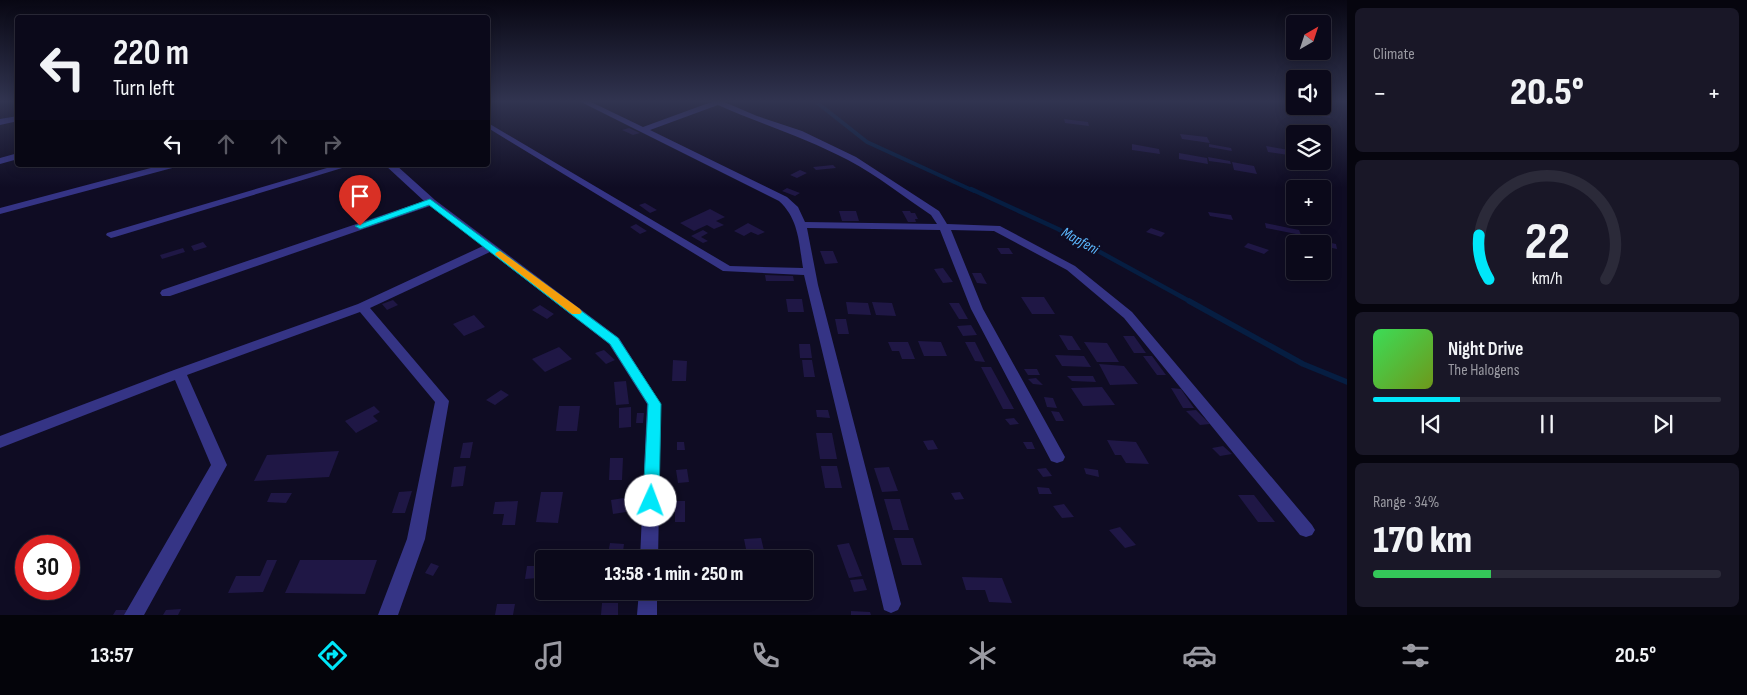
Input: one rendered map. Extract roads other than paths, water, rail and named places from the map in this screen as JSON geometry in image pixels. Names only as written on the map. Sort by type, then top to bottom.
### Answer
[{"type":"street","points":[[496,130],[727,268],[809,272]]},
{"type":"street","points":[[643,130],[783,200],[794,209],[801,225],[809,272],[891,604]]},
{"type":"street","points":[[789,130],[853,159],[935,212],[944,227],[977,309],[1058,457]]},
{"type":"street","points":[[0,161],[15,157]]},
{"type":"street","points":[[0,210],[165,167]]},
{"type":"street","points":[[111,234],[341,167]]},
{"type":"street","points":[[392,167],[430,202],[614,341],[654,404],[649,550]]},
{"type":"street","points":[[166,293],[430,202]]},
{"type":"street","points":[[801,225],[996,228],[1071,268],[1128,315],[1306,530]]},
{"type":"street","points":[[0,442],[179,373],[362,307],[491,247]]},
{"type":"street","points":[[362,307],[442,401],[416,539],[388,615]]},
{"type":"street","points":[[134,615],[219,465],[179,373]]},
{"type":"street","points":[[647,615],[648,600]]},
{"type":"waterway","name":"Mapfeni","points":[[851,130],[867,142],[974,191]]},
{"type":"waterway","name":"Mapfeni","points":[[971,189],[1058,229],[1191,302]]},
{"type":"waterway","name":"Mapfeni","points":[[1189,301],[1303,364],[1347,382]]}]
